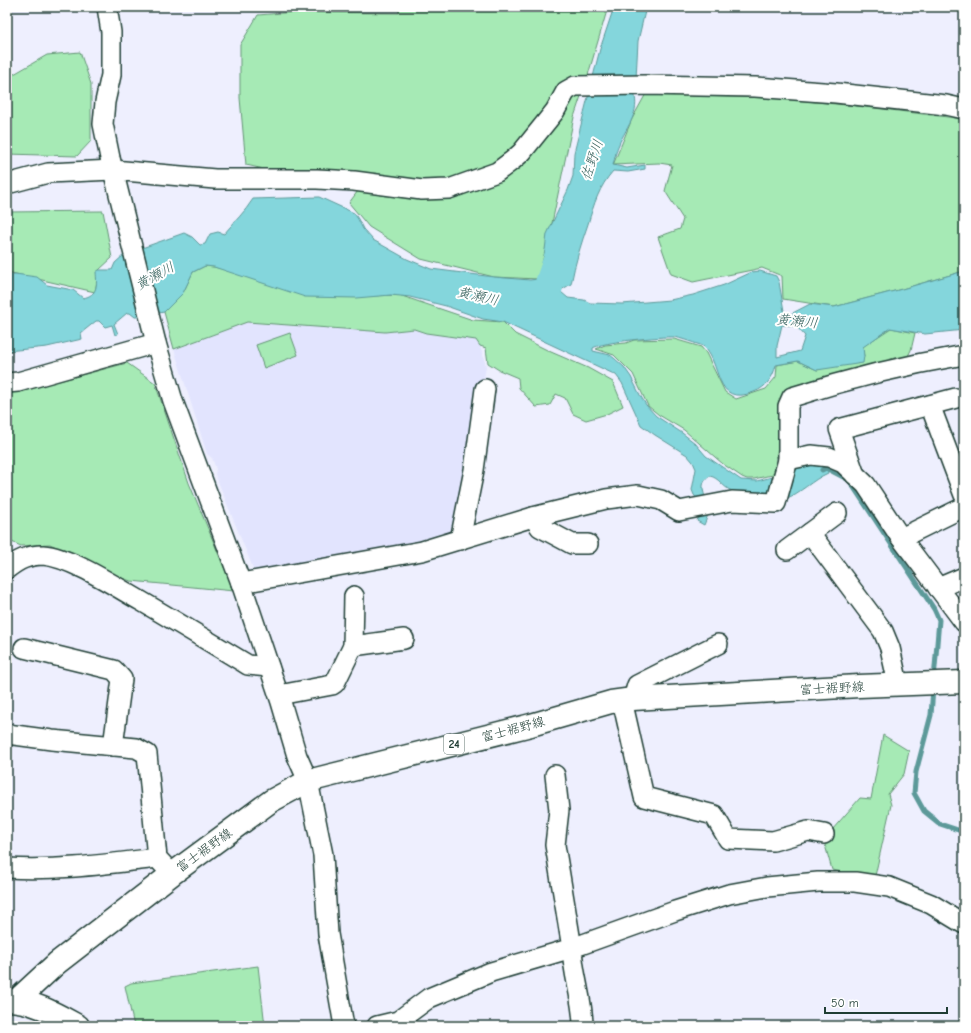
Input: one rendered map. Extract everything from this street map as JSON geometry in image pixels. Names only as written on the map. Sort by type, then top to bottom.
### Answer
[{"type":"main road","name":"富士裾野線","points":[[12,1000],[57,963],[165,866],[271,801],[308,781],[531,725],[611,702],[898,684],[964,682]]},
{"type":"main road","points":[[12,1000],[52,1011],[78,1026]]},
{"type":"street","points":[[107,7],[111,32],[111,75],[105,102],[103,124],[113,170],[155,339],[173,401],[241,583],[298,756],[308,781],[323,855],[328,934],[344,1026]]},
{"type":"street","points":[[7,184],[48,173],[113,170],[215,179],[317,179],[422,190],[449,189],[497,172],[513,160],[522,152],[555,111],[566,91],[576,86],[645,85],[755,87],[836,93],[964,109]]},
{"type":"street","points":[[7,383],[18,382],[155,339]]},
{"type":"street","points":[[241,583],[415,553],[533,517],[606,499],[638,496],[661,500],[679,511],[732,501],[776,503],[788,460],[788,406],[792,397],[819,388],[913,364],[964,356]]},
{"type":"street","points":[[460,540],[474,470],[485,389]]},
{"type":"street","points":[[855,475],[839,429],[956,398]]},
{"type":"street","points":[[930,405],[964,494]]},
{"type":"street","points":[[788,460],[811,455],[829,457],[843,464],[866,485],[901,538],[964,622]]},
{"type":"street","points":[[901,538],[964,506]]},
{"type":"street","points":[[787,550],[837,513]]},
{"type":"street","points":[[533,517],[540,527],[572,544],[588,544]]},
{"type":"street","points":[[810,533],[883,631],[890,648],[898,684]]},
{"type":"street","points":[[7,569],[19,560],[28,557],[43,555],[63,559],[104,579],[248,665],[269,666]]},
{"type":"street","points":[[938,588],[964,577]]},
{"type":"street","points":[[279,696],[332,685],[335,683],[353,646],[354,596]]},
{"type":"street","points":[[353,646],[404,639]]},
{"type":"street","points":[[718,644],[637,685],[628,700],[644,797],[714,815],[728,839],[773,841],[808,831],[824,834]]},
{"type":"street","points":[[24,648],[114,670],[122,679],[113,746]]},
{"type":"street","points":[[7,734],[136,748],[147,754],[165,866],[26,869],[7,868]]},
{"type":"street","points":[[555,775],[559,810],[556,845],[573,960],[583,1012],[583,1026]]},
{"type":"street","points":[[377,1026],[398,1021],[429,998],[490,972],[572,948],[675,911],[729,894],[767,887],[818,882],[855,882],[889,887],[931,904],[964,924]]},
{"type":"shaded area","points":[[247,322],[385,332],[414,329],[426,333],[477,340],[486,366],[474,444],[459,523],[449,537],[255,573],[215,474],[216,469],[212,458],[207,454],[174,349]]},
{"type":"green space","points":[[399,7],[608,7],[574,117],[552,223],[538,279],[494,277],[421,259],[369,227],[349,203],[366,180],[296,176],[246,165],[240,98],[240,45],[258,15],[294,12],[399,13]]},
{"type":"green space","points":[[80,52],[91,84],[91,141],[77,156],[7,154],[7,78],[47,55]]},
{"type":"green space","points":[[648,90],[694,96],[776,98],[964,119],[964,271],[834,307],[783,299],[782,276],[762,268],[693,282],[671,274],[658,237],[680,229],[683,219],[665,191],[672,165],[659,163],[613,165],[632,119]]},
{"type":"green space","points":[[103,211],[112,258],[99,270],[95,292],[7,272],[7,212]]},
{"type":"green space","points":[[205,266],[341,297],[399,295],[473,320],[503,322],[515,334],[588,368],[613,382],[623,406],[607,414],[586,420],[573,414],[565,398],[556,394],[550,405],[536,407],[519,388],[518,378],[499,370],[488,363],[486,348],[480,346],[476,340],[426,333],[414,329],[385,332],[247,322],[174,349],[164,312],[183,293],[193,272]]},
{"type":"green space","points":[[891,328],[915,333],[911,350],[905,362],[784,400],[774,475],[754,479],[742,477],[723,464],[684,430],[659,415],[648,406],[633,374],[614,355],[596,349],[605,345],[626,343],[634,340],[674,339],[701,347],[706,353],[725,392],[736,399],[766,389],[776,377],[777,365],[798,361],[817,370],[864,356],[862,347]]},
{"type":"green space","points":[[290,333],[298,355],[264,368],[256,345]]},
{"type":"green space","points":[[127,363],[155,383],[189,483],[234,591],[131,581],[112,575],[50,544],[21,546],[7,540],[7,393],[21,391]]},
{"type":"green space","points":[[883,735],[909,751],[904,774],[888,794],[891,805],[875,876],[832,870],[825,845],[832,830],[860,798],[871,799]]},
{"type":"green space","points":[[258,966],[265,1026],[134,1026],[125,986],[131,983]]},
{"type":"water","name":"黄瀬川","points":[[614,7],[646,7],[638,41],[635,110],[631,122],[618,146],[613,165],[627,168],[645,165],[645,169],[628,172],[613,171],[604,183],[592,210],[578,254],[571,284],[561,290],[561,292],[568,298],[584,300],[590,303],[622,304],[670,300],[693,295],[724,285],[752,272],[760,271],[776,276],[779,282],[785,317],[810,304],[834,307],[964,271],[964,330],[925,334],[890,328],[863,347],[863,363],[817,370],[798,361],[776,365],[771,377],[759,390],[741,395],[731,394],[725,388],[720,381],[709,353],[703,346],[689,341],[674,337],[657,337],[607,344],[593,348],[593,351],[610,355],[624,367],[646,405],[656,416],[682,433],[695,443],[706,456],[741,480],[757,481],[772,477],[779,477],[797,468],[813,464],[826,463],[828,473],[791,496],[785,499],[743,494],[730,490],[716,478],[710,476],[706,479],[703,487],[708,511],[704,525],[697,521],[702,510],[701,504],[692,490],[696,469],[693,462],[687,455],[641,425],[622,383],[616,375],[503,322],[483,319],[446,306],[410,297],[391,295],[356,298],[305,297],[214,267],[205,266],[193,272],[183,293],[164,312],[141,317],[135,317],[130,313],[127,313],[114,324],[118,334],[115,335],[112,325],[105,327],[99,321],[96,321],[81,333],[82,339],[47,347],[7,351],[7,275],[15,274],[37,277],[47,285],[73,290],[83,298],[88,297],[96,289],[96,272],[99,270],[112,270],[115,263],[125,254],[184,233],[192,237],[200,245],[205,244],[210,234],[218,232],[224,234],[243,213],[253,199],[319,197],[354,213],[363,229],[373,240],[407,259],[431,269],[530,280],[546,278],[559,273],[559,268],[553,259],[544,258],[547,234],[573,176],[574,153],[600,49]],"holes":[[[782,325],[796,326],[805,336],[800,351],[777,357],[777,346]]]},
{"type":"waterway","name":"佐野川","points":[[540,311],[569,227]]},
{"type":"waterway","points":[[822,470],[826,468],[849,480],[934,609],[939,620],[934,679]]},
{"type":"waterway","points":[[933,689],[931,715],[916,772],[914,793],[924,811],[940,824],[964,832]]}]
